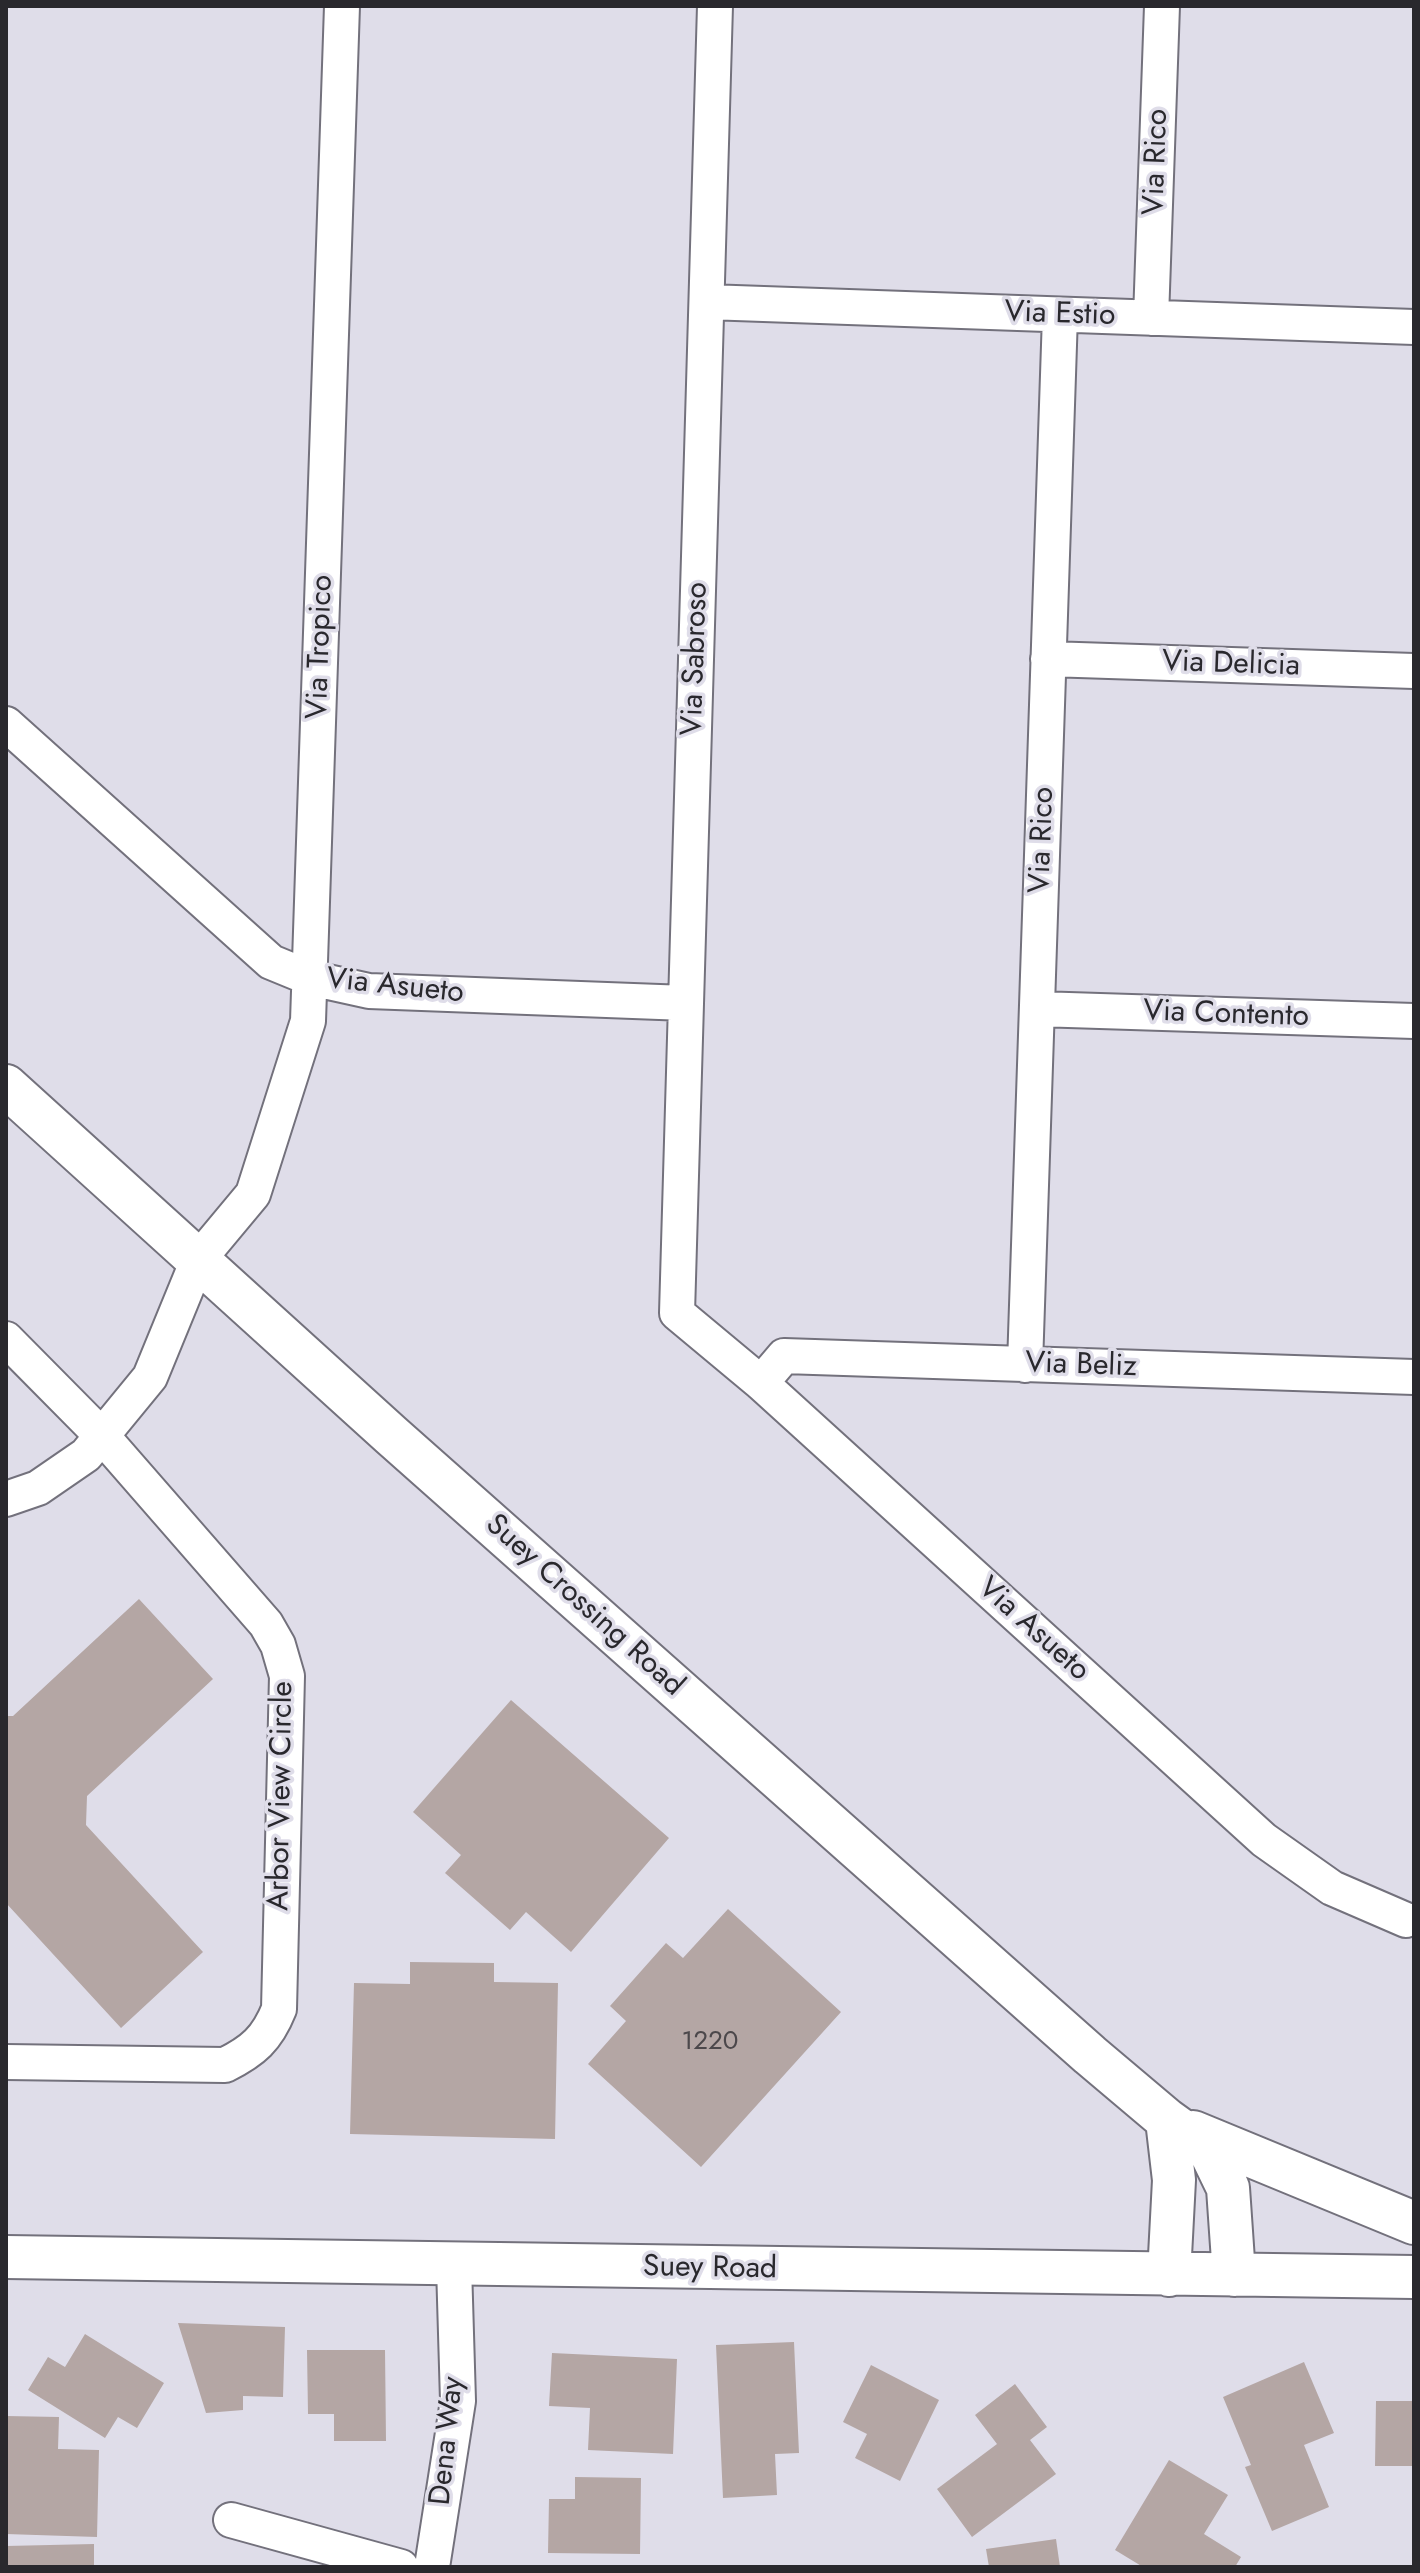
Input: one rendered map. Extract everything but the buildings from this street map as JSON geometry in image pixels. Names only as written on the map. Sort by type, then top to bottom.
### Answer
[{"type":"street","name":"Via Tropico","points":[[6,1499],[38,1488],[86,1455],[150,1377],[198,1260],[253,1194],[308,1021],[342,6]]},
{"type":"street","name":"Via Sabroso","points":[[677,1313],[715,6]]},
{"type":"street","name":"Via Rico","points":[[1151,318],[1162,6]]},
{"type":"street","name":"Via Estio","points":[[707,302],[1414,327]]},
{"type":"street","name":"Via Rico","points":[[1025,1365],[1060,315]]},
{"type":"street","name":"Via Delicia","points":[[1048,659],[1414,671]]},
{"type":"street","name":"Via Asueto","points":[[6,724],[271,962],[310,978],[369,991],[686,1003]]},
{"type":"street","name":"Via Contento","points":[[1037,1009],[1414,1021]]},
{"type":"street","name":"Suey Crossing Road","points":[[6,1086],[414,1456],[1167,2120]]},
{"type":"street","name":"Via Asueto","points":[[677,1313],[761,1383],[1264,1840],[1332,1888],[1411,1916]]},
{"type":"street","name":"Arbor View Circle","points":[[6,1339],[102,1436],[266,1624],[278,1645],[287,1676],[279,2009],[270,2031],[252,2052],[225,2065],[6,2062]]},
{"type":"street","name":"Via Beliz","points":[[761,1383],[784,1356],[1414,1377]]},
{"type":"street","points":[[1167,2120],[1228,2149],[1414,2223]]},
{"type":"street","points":[[1167,2120],[1174,2180],[1169,2275]]},
{"type":"street","points":[[1167,2120],[1210,2151],[1228,2188],[1234,2275]]},
{"type":"street","name":"Suey Road","points":[[6,2257],[454,2266],[1414,2277]]},
{"type":"street","name":"Dena Way","points":[[432,2567],[458,2401],[454,2266]]},
{"type":"street","points":[[231,2520],[401,2567]]}]
